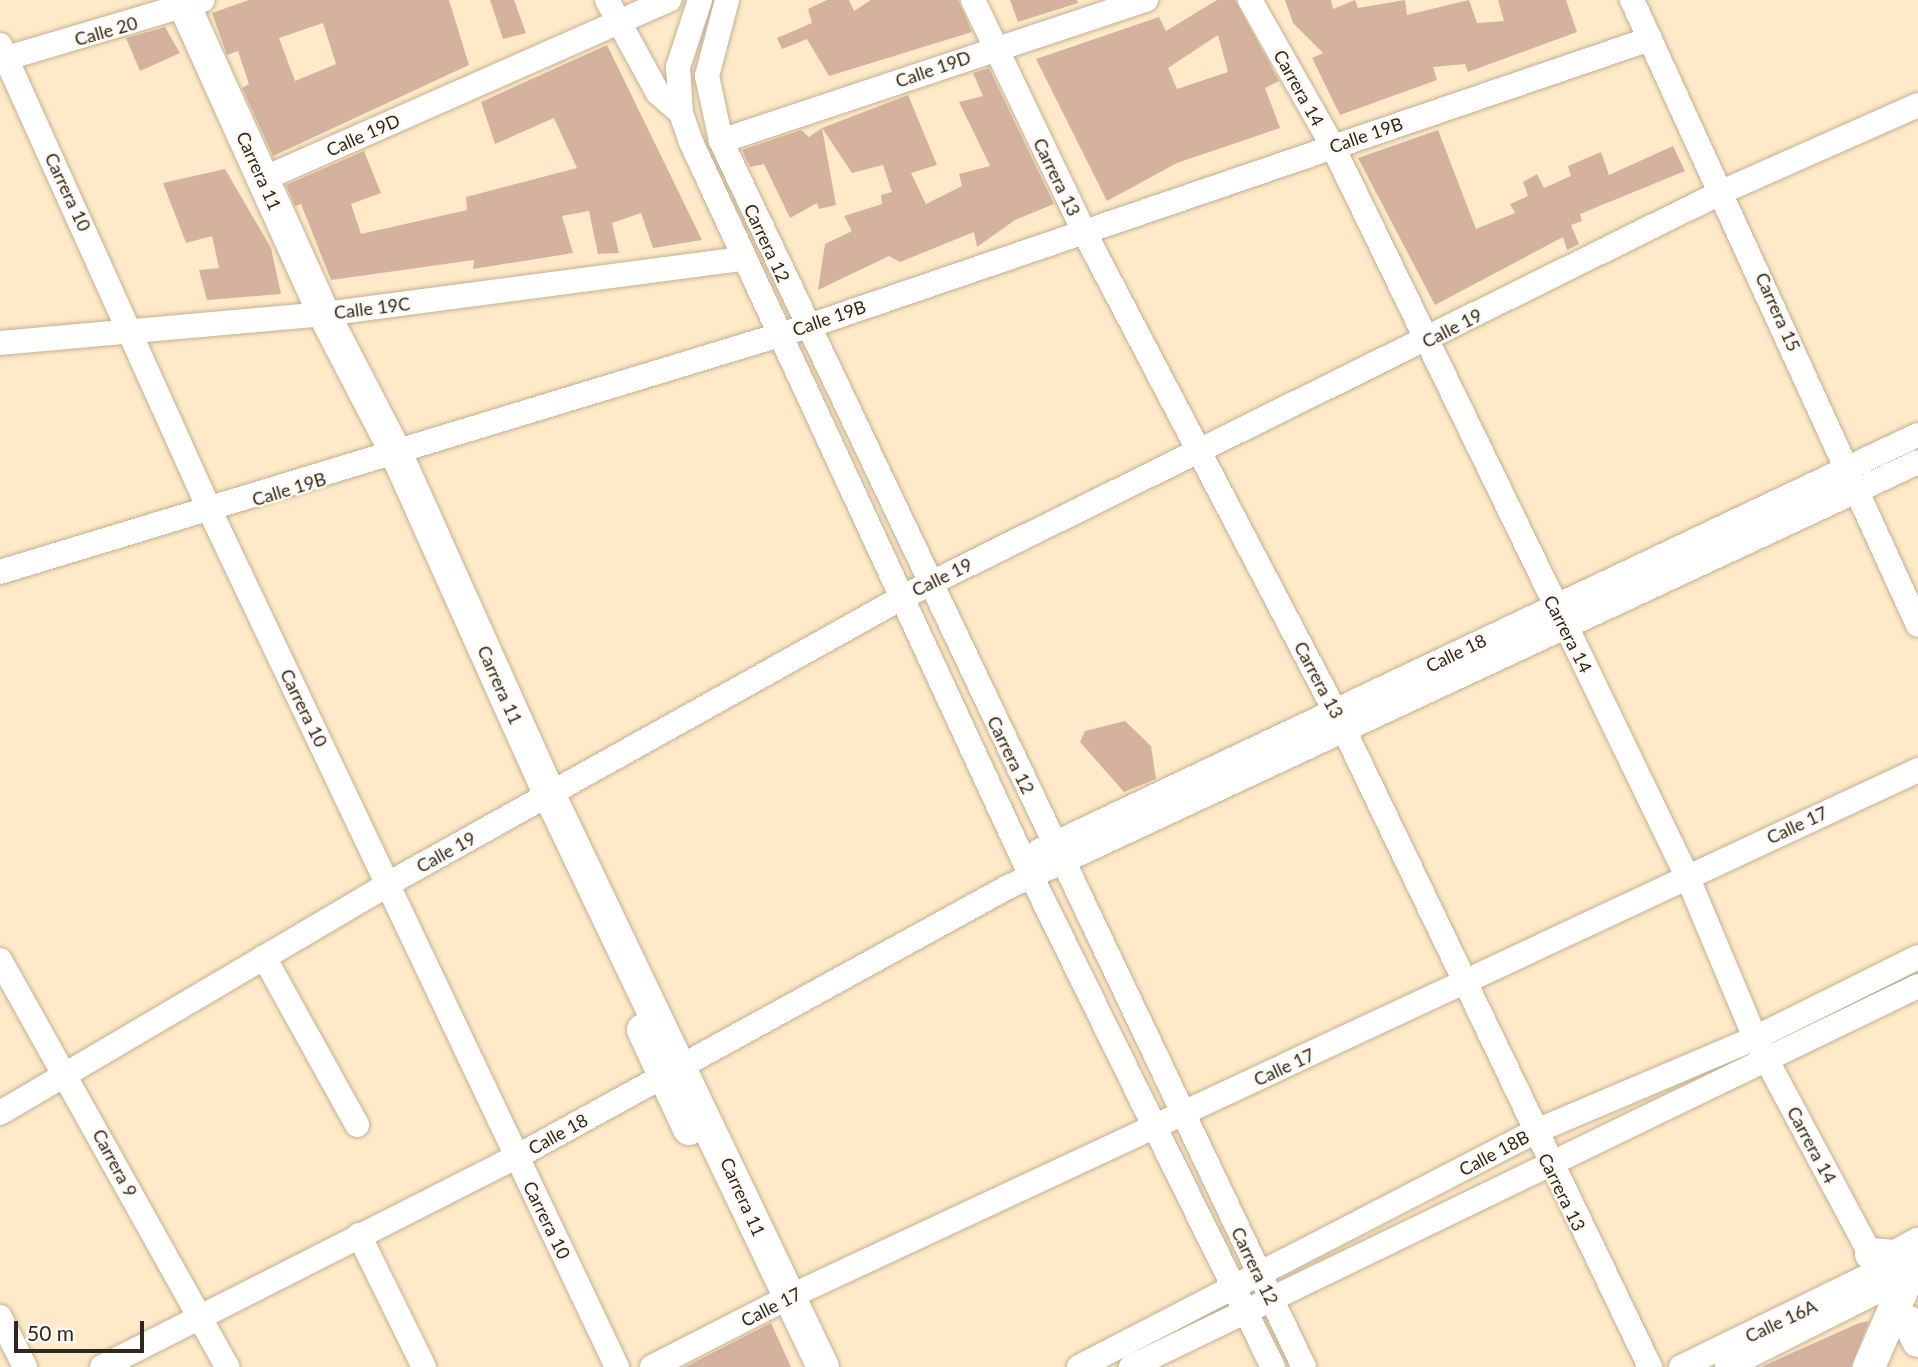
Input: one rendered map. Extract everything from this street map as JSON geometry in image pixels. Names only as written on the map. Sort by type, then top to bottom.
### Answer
[{"type":"main road","name":"Carrera 11","points":[[181,4],[263,179],[317,314]]},
{"type":"main road","name":"Carrera 11","points":[[181,4],[317,314],[388,458],[542,798],[673,1070],[780,1302],[799,1367]]},
{"type":"main road","points":[[1891,1367],[1897,1297],[1895,1256],[1918,1244]]},
{"type":"main road","points":[[1869,1367],[1897,1297],[1918,1254]]},
{"type":"main road","name":"Carrera 11","points":[[780,1302],[823,1367]]},
{"type":"street","name":"Calle 19D","points":[[263,179],[612,11],[669,0]]},
{"type":"street","points":[[681,113],[680,52],[700,0]]},
{"type":"street","name":"Carrera 12","points":[[727,0],[707,76],[721,141],[794,330],[905,596],[1028,869],[1160,1127],[1273,1367]]},
{"type":"street","name":"Carrera 13","points":[[973,0],[1082,228],[1340,720],[1466,981],[1546,1161],[1650,1367]]},
{"type":"street","name":"Calle 19D","points":[[721,141],[994,48],[1146,0]]},
{"type":"street","name":"Carrera 14","points":[[1250,0],[1333,147],[1686,876],[1755,1038],[1897,1297]]},
{"type":"street","name":"Carrera 15","points":[[1633,0],[1724,191],[1918,625]]},
{"type":"street","name":"Calle 20","points":[[4,52],[181,4]]},
{"type":"street","points":[[612,11],[658,93],[681,113]]},
{"type":"street","name":"Calle 19B","points":[[0,572],[211,513],[794,330],[1082,228],[1333,147],[1650,39]]},
{"type":"street","name":"Carrera 10","points":[[4,52],[211,513],[617,1367]]},
{"type":"street","name":"Calle 19","points":[[0,1113],[388,884],[905,596],[1426,341],[1724,191],[1918,105]]},
{"type":"street","name":"Carrera 12","points":[[681,113],[691,142],[743,259],[794,330],[928,584],[1304,1367]]},
{"type":"street","name":"Calle 19C","points":[[0,343],[317,314],[743,259]]},
{"type":"street","name":"Calle 18","points":[[1853,480],[1918,435]]},
{"type":"street","name":"Calle 18","points":[[102,1367],[197,1314],[516,1157],[1008,887],[1028,869],[1559,615],[1853,480],[1918,462]]},
{"type":"street","name":"Calle 17","points":[[652,1367],[780,1302],[1160,1127],[1686,876],[1918,770]]},
{"type":"street","points":[[264,957],[357,1125]]},
{"type":"street","name":"Calle 18B","points":[[1131,1367],[1171,1359],[1241,1302],[1260,1277],[1534,1132],[1755,1038],[1918,957]]},
{"type":"street","name":"Carrera 9","points":[[0,960],[67,1074],[227,1367]]},
{"type":"street","name":"Calle 18B","points":[[1079,1367],[1241,1302],[1272,1300],[1546,1161],[1767,1060],[1918,986]]},
{"type":"street","points":[[359,1235],[424,1367]]},
{"type":"street","name":"Calle 16A","points":[[1681,1367],[1897,1297]]},
{"type":"street","name":"Calle 16A","points":[[1727,1367],[1897,1297]]},
{"type":"street","points":[[0,1317],[25,1367]]},
{"type":"building","points":[[249,0],[449,0],[469,65],[273,156],[242,88],[249,84],[238,51],[227,55],[212,13]],"holes":[[[323,23],[336,64],[295,81],[279,38]]]},
{"type":"building","points":[[490,0],[514,0],[526,33],[503,39]]},
{"type":"building","points":[[827,0],[849,0],[854,11],[871,0],[958,0],[972,32],[829,76],[807,39],[782,49],[777,38],[812,23],[808,9]]},
{"type":"building","points":[[1010,0],[1077,0],[1078,3],[1018,22]]},
{"type":"building","points":[[1217,0],[1235,0],[1279,81],[1265,88],[1280,128],[1177,163],[1107,201],[1036,59],[1159,17],[1166,31]],"holes":[[[1218,35],[1228,72],[1177,89],[1168,68]]]},
{"type":"building","points":[[1285,0],[1331,0],[1333,9],[1355,0],[1358,8],[1405,0],[1407,15],[1469,0],[1477,23],[1504,21],[1498,0],[1566,0],[1577,32],[1468,72],[1465,64],[1433,67],[1437,80],[1340,115],[1312,58],[1323,53],[1293,23]]},
{"type":"building","points":[[165,27],[180,53],[140,71],[126,38]]},
{"type":"building","points":[[607,45],[702,240],[653,248],[641,213],[612,223],[619,253],[598,254],[589,211],[562,216],[573,253],[473,269],[474,260],[331,280],[301,204],[295,206],[286,185],[364,151],[381,193],[351,204],[361,234],[467,210],[466,197],[577,168],[554,118],[495,144],[481,102]]},
{"type":"building","points":[[989,68],[1054,204],[1015,220],[977,247],[974,232],[900,262],[889,256],[818,290],[825,244],[852,231],[844,216],[882,204],[881,195],[892,192],[883,165],[852,173],[822,128],[908,95],[937,165],[911,173],[926,204],[962,186],[959,174],[990,166],[959,102],[983,96],[973,73]]},
{"type":"building","points":[[822,128],[836,205],[819,209],[817,203],[790,218],[764,164],[750,167],[742,150],[801,130],[809,137]]},
{"type":"building","points":[[1438,130],[1476,229],[1515,213],[1510,204],[1528,196],[1523,182],[1537,174],[1544,188],[1571,176],[1568,166],[1601,152],[1609,175],[1673,146],[1685,171],[1580,214],[1582,221],[1571,225],[1579,244],[1567,250],[1563,237],[1435,305],[1358,158]]},
{"type":"building","points":[[225,169],[271,248],[281,294],[207,300],[199,270],[219,268],[212,236],[186,243],[163,183]]},
{"type":"building","points":[[1125,721],[1151,746],[1156,779],[1124,792],[1080,742],[1085,731]]},
{"type":"building","points":[[1869,1321],[1851,1367],[1761,1367],[1859,1323]]},
{"type":"building","points":[[771,1323],[791,1367],[685,1367]]}]
